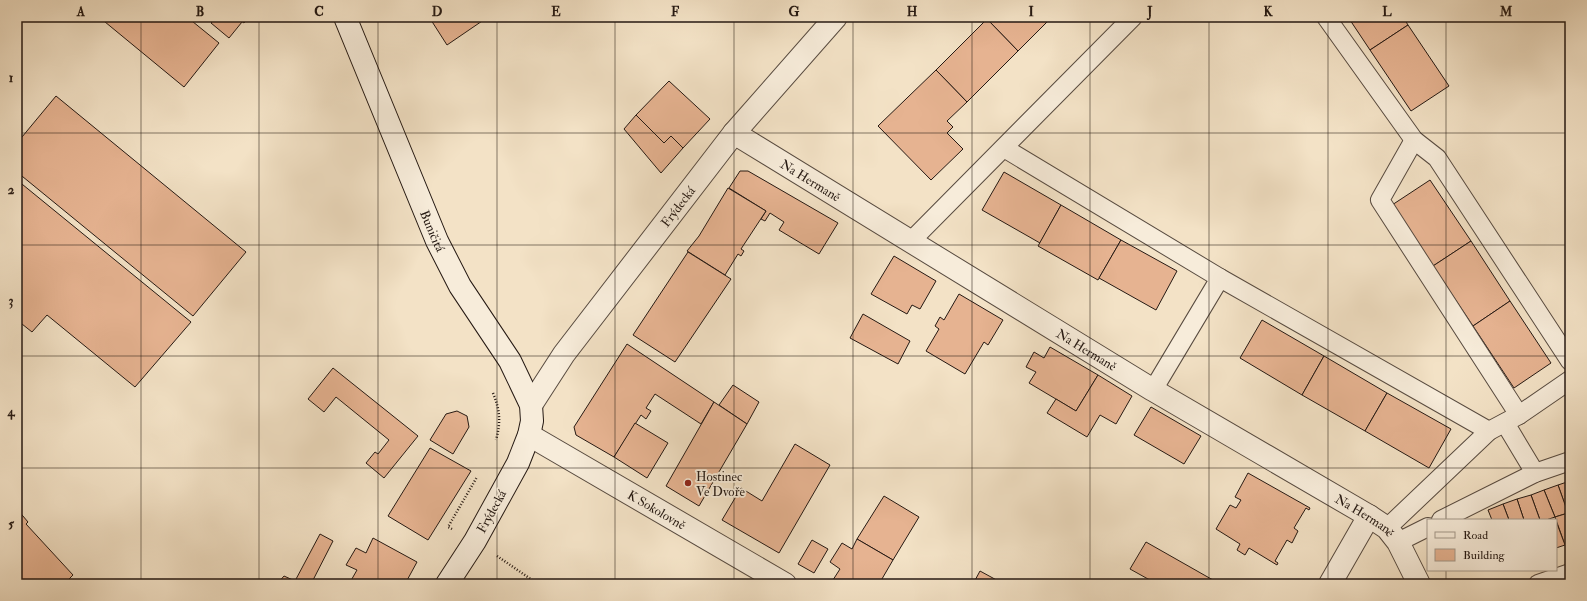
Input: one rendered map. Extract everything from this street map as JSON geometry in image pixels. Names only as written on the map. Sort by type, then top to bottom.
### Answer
[{"type":"street","name":"Buničitá","points":[[345,17],[436,241],[460,286],[510,361],[531,405],[532,421],[529,434]]},
{"type":"street","name":"Frýdecká","points":[[531,405],[564,354],[734,133],[836,17]]},
{"type":"street","name":"Na Hermaně","points":[[734,133],[1153,390],[1385,528],[1419,584]]},
{"type":"street","name":"Frýdecká","points":[[447,584],[475,541],[518,463],[529,434]]},
{"type":"street","name":"K Sokolovně","points":[[529,434],[785,584]]},
{"type":"street","points":[[1330,584],[1385,528]]},
{"type":"lane","points":[[911,241],[1133,17]]},
{"type":"lane","points":[[1326,17],[1414,140],[1437,158],[1570,361]]},
{"type":"lane","points":[[1414,140],[1380,200],[1512,419],[1535,473]]},
{"type":"lane","points":[[1004,148],[1220,278],[1489,431]]},
{"type":"lane","points":[[1153,390],[1220,278]]},
{"type":"lane","points":[[1385,528],[1489,431],[1512,419],[1570,380]]},
{"type":"lane","points":[[1443,519],[1535,473],[1570,461]]},
{"type":"lane","points":[[1385,528],[1427,526]]},
{"type":"lane","points":[[1538,584],[1570,573]]},
{"type":"path","points":[[475,541],[538,584]]},
{"type":"building","points":[[99,17],[187,17],[219,43],[184,87]]},
{"type":"building","points":[[217,17],[236,17],[242,22],[229,38],[211,23]]},
{"type":"building","points":[[236,17],[249,17],[244,23]]},
{"type":"building","points":[[436,17],[488,17],[447,45],[431,20]]},
{"type":"building","points":[[989,17],[1052,17],[1018,51],[987,19]]},
{"type":"building","points":[[1348,17],[1403,17],[1408,25],[1370,50]]},
{"type":"building","points":[[987,19],[1018,51],[967,102],[936,70]]},
{"type":"building","points":[[1408,25],[1449,86],[1411,111],[1370,50]]},
{"type":"building","points":[[936,70],[967,102],[947,121],[953,127],[947,133],[963,149],[931,180],[878,126]]},
{"type":"building","points":[[669,81],[710,119],[683,148],[671,136],[664,143],[636,115]]},
{"type":"building","points":[[56,96],[246,252],[193,316],[17,172],[17,143]]},
{"type":"building","points":[[636,115],[664,143],[671,136],[683,148],[661,173],[624,129]]},
{"type":"building","points":[[740,171],[748,171],[838,223],[819,254],[779,230],[784,222],[770,213],[765,221],[761,219],[766,211],[729,188]]},
{"type":"building","points":[[1004,172],[1061,205],[1040,243],[982,210]]},
{"type":"building","points":[[17,180],[191,322],[135,387],[47,315],[32,332],[17,320]]},
{"type":"building","points":[[1430,180],[1471,241],[1433,266],[1392,205]]},
{"type":"building","points":[[728,188],[766,211],[741,249],[744,251],[741,256],[738,254],[725,275],[687,251],[699,236]]},
{"type":"building","points":[[1061,205],[1121,240],[1098,280],[1038,246]]},
{"type":"building","points":[[1121,240],[1177,271],[1156,310],[1099,278]]},
{"type":"building","points":[[1471,241],[1510,301],[1473,326],[1433,266]]},
{"type":"building","points":[[688,252],[731,279],[675,362],[633,335]]},
{"type":"building","points":[[894,256],[936,281],[920,309],[912,305],[907,314],[871,294]]},
{"type":"building","points":[[959,294],[1003,320],[988,345],[984,342],[965,374],[926,351],[939,329],[935,326],[940,317],[944,320]]},
{"type":"building","points":[[1510,301],[1551,363],[1514,388],[1473,326]]},
{"type":"building","points":[[863,314],[910,341],[898,364],[850,338]]},
{"type":"building","points":[[1262,320],[1324,356],[1302,395],[1240,358]]},
{"type":"building","points":[[627,344],[714,402],[701,424],[655,394],[646,408],[651,411],[646,419],[641,415],[614,457],[576,435],[574,427]]},
{"type":"building","points":[[1050,347],[1098,375],[1076,411],[1029,383],[1036,372],[1026,367],[1034,352],[1044,358]]},
{"type":"building","points":[[1324,356],[1387,393],[1365,431],[1302,395]]},
{"type":"building","points":[[333,368],[418,436],[384,478],[366,463],[375,452],[378,454],[389,440],[336,397],[324,412],[308,399]]},
{"type":"building","points":[[1098,375],[1132,396],[1116,424],[1100,415],[1087,437],[1047,413],[1056,399],[1076,411]]},
{"type":"building","points":[[733,385],[759,402],[747,424],[719,405]]},
{"type":"building","points":[[1387,393],[1451,429],[1429,468],[1365,431]]},
{"type":"building","points":[[714,402],[747,424],[699,506],[666,486]]},
{"type":"building","points":[[1151,407],[1201,436],[1184,464],[1134,435]]},
{"type":"building","points":[[457,411],[467,416],[469,427],[453,454],[430,440],[446,414]]},
{"type":"building","points":[[635,423],[668,443],[647,478],[614,457]]},
{"type":"building","points":[[795,444],[830,465],[779,553],[722,520],[741,488],[762,501]]},
{"type":"building","points":[[430,448],[471,471],[428,540],[388,516]]},
{"type":"building","points":[[1248,473],[1310,508],[1309,510],[1306,508],[1294,528],[1298,531],[1292,543],[1287,540],[1275,561],[1278,563],[1277,565],[1249,548],[1245,555],[1237,550],[1240,544],[1216,529],[1230,505],[1236,508],[1241,500],[1235,497]]},
{"type":"building","points":[[1570,481],[1570,512],[1568,513],[1558,485]]},
{"type":"building","points":[[1558,485],[1568,513],[1555,517],[1544,490]]},
{"type":"building","points":[[1544,490],[1555,517],[1549,519],[1540,519],[1531,495]]},
{"type":"building","points":[[1531,495],[1540,519],[1524,519],[1517,499]]},
{"type":"building","points":[[884,496],[919,517],[893,560],[857,539]]},
{"type":"building","points":[[1517,499],[1524,519],[1509,519],[1503,504]]},
{"type":"building","points":[[1503,504],[1509,519],[1492,519],[1488,510]]},
{"type":"building","points":[[17,509],[28,522],[26,524],[73,575],[64,584],[17,584]]},
{"type":"building","points":[[1568,513],[1570,517],[1570,543],[1565,545],[1557,519],[1555,517]]},
{"type":"building","points":[[1557,524],[1565,545],[1557,548]]},
{"type":"building","points":[[320,534],[333,541],[311,584],[301,584],[295,581]]},
{"type":"building","points":[[373,538],[417,562],[405,584],[349,584],[357,570],[346,565],[356,548],[366,553]]},
{"type":"building","points":[[857,539],[893,560],[879,584],[831,583],[840,569],[830,562],[842,543],[852,549]]},
{"type":"building","points":[[812,540],[828,549],[814,573],[798,564]]},
{"type":"building","points":[[1146,542],[1220,584],[1157,584],[1130,569]]},
{"type":"building","points":[[980,571],[1002,583],[973,584]]},
{"type":"building","points":[[284,576],[295,581],[301,584],[277,584]]},
{"type":"place","name":"Hostinec Ve Dvoře","points":[[688,483]]}]
